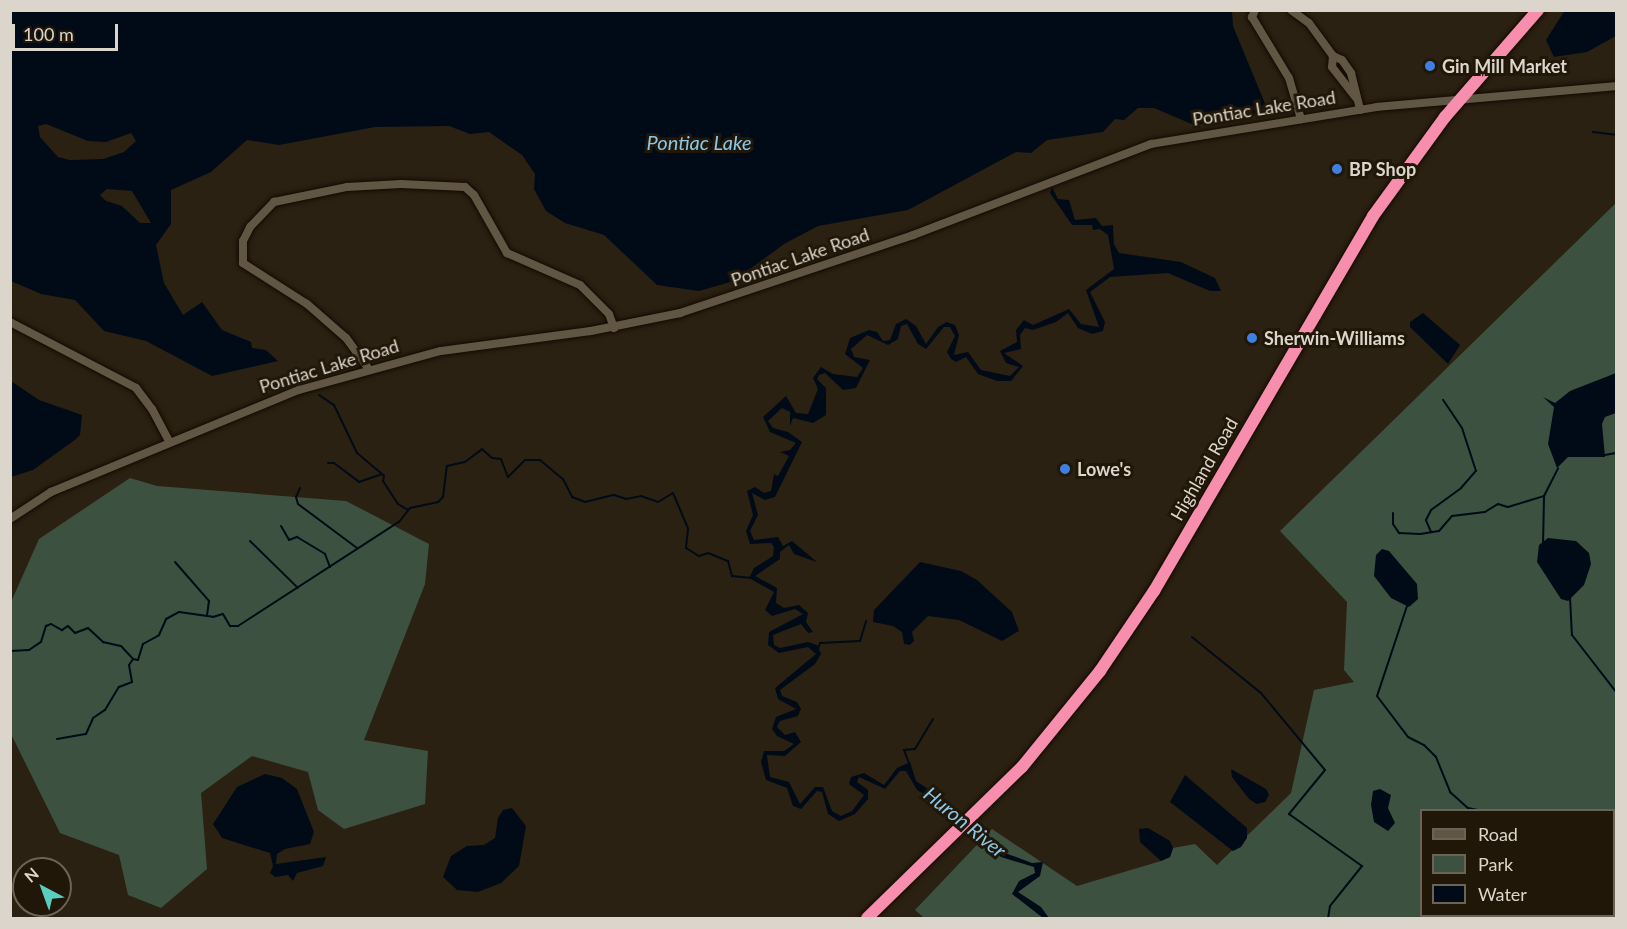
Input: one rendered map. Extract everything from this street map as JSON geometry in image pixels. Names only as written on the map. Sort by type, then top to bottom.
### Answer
[{"type":"highway","name":"Highland Road","points":[[867,918],[988,803],[1054,730],[1127,632],[1350,252],[1401,174],[1459,100],[1538,10]]},
{"type":"street","points":[[1256,10],[1252,17],[1289,78],[1301,119]]},
{"type":"street","points":[[1291,10],[1309,23],[1333,56],[1342,60],[1356,82],[1356,98],[1360,110]]},
{"type":"street","name":"Pontiac Lake Road","points":[[10,519],[38,499],[136,455],[273,399],[368,368],[448,350],[614,328],[680,313],[826,266],[1135,148],[1360,110],[1617,86]]},
{"type":"street","points":[[368,368],[346,338],[308,304],[243,262],[243,241],[250,227],[274,202],[347,187],[401,184],[465,188],[474,195],[507,253],[580,285],[608,312],[614,328]]},
{"type":"street","points":[[10,322],[135,388],[152,409],[169,441]]},
{"type":"green space","points":[[1616,203],[1616,918],[924,918],[915,910],[992,829],[1077,886],[1161,861],[1170,857],[1173,848],[1195,844],[1217,865],[1291,793],[1314,690],[1354,682],[1344,670],[1347,602],[1280,531]]},
{"type":"green space","points":[[130,478],[157,486],[346,501],[429,544],[425,584],[364,740],[428,751],[425,804],[344,829],[318,810],[308,772],[252,756],[201,793],[207,869],[161,908],[128,895],[119,855],[60,833],[11,734],[11,602],[39,539]]},
{"type":"water","points":[[1565,10],[1616,11],[1616,36],[1587,52],[1554,57],[1546,40]]},
{"type":"water","name":"Pontiac Lake","points":[[10,11],[1232,11],[1233,26],[1266,106],[1252,117],[1194,125],[1154,108],[1138,108],[1124,120],[1115,119],[1103,132],[1047,140],[1031,153],[1016,152],[908,210],[818,226],[784,244],[734,281],[699,291],[657,285],[604,235],[565,223],[546,211],[534,189],[535,174],[522,155],[489,132],[470,134],[449,126],[375,127],[279,145],[247,140],[211,172],[171,190],[171,224],[156,245],[164,283],[183,315],[202,302],[222,330],[251,342],[252,348],[266,350],[278,361],[212,376],[146,341],[104,331],[75,300],[41,294],[11,281]],"holes":[[[46,124],[88,141],[106,142],[131,133],[136,141],[124,152],[103,159],[70,160],[58,157],[40,137],[38,126]],[[107,189],[132,191],[151,223],[140,223],[122,206],[106,201],[100,195]]]},
{"type":"water","name":"Huron River","points":[[1052,187],[1058,199],[1069,200],[1075,220],[1096,218],[1102,226],[1113,225],[1114,244],[1119,253],[1181,262],[1215,278],[1221,291],[1210,291],[1168,273],[1110,277],[1090,292],[1105,322],[1103,331],[1092,334],[1078,328],[1068,313],[1056,322],[1033,330],[1025,328],[1020,335],[1021,349],[1004,353],[1023,366],[1011,381],[997,381],[978,374],[966,357],[956,362],[951,359],[947,352],[955,336],[950,327],[944,327],[926,349],[918,344],[907,324],[901,326],[898,339],[888,345],[867,335],[851,349],[854,357],[870,360],[856,388],[843,390],[825,373],[819,375],[817,379],[826,388],[826,415],[813,423],[793,418],[790,426],[790,412],[782,408],[768,421],[773,428],[788,432],[802,442],[775,497],[765,500],[752,493],[758,515],[750,531],[754,540],[778,537],[783,546],[792,541],[817,562],[794,554],[789,545],[780,552],[780,559],[755,576],[777,588],[776,603],[784,608],[799,605],[808,613],[806,622],[813,632],[808,633],[801,624],[773,635],[774,645],[780,648],[808,642],[817,645],[821,654],[815,664],[780,690],[782,696],[797,702],[801,709],[798,716],[780,721],[777,727],[785,735],[795,732],[801,742],[785,756],[767,755],[770,777],[789,782],[800,804],[815,787],[823,787],[832,811],[841,816],[852,811],[864,795],[849,784],[851,777],[864,773],[884,785],[897,768],[910,762],[916,781],[946,801],[1005,853],[1032,863],[1043,862],[1040,876],[1018,892],[1041,907],[1049,918],[1043,918],[1012,894],[1019,881],[1035,873],[1034,867],[1001,857],[944,806],[917,790],[906,771],[900,771],[885,789],[859,777],[857,782],[868,790],[868,799],[855,814],[839,821],[828,814],[822,792],[817,791],[801,809],[793,806],[787,788],[766,780],[761,762],[764,751],[784,751],[794,744],[777,736],[772,729],[776,717],[796,709],[778,699],[775,688],[816,654],[808,647],[779,653],[768,645],[769,632],[803,614],[795,609],[772,616],[765,610],[774,592],[749,578],[754,568],[773,556],[774,547],[771,543],[750,544],[746,531],[753,515],[747,491],[755,487],[764,493],[771,491],[774,474],[778,476],[789,456],[780,452],[790,450],[796,443],[770,432],[763,417],[786,396],[796,413],[808,414],[818,389],[813,378],[821,367],[833,374],[857,377],[863,368],[845,354],[850,338],[869,330],[877,332],[883,341],[890,340],[896,324],[906,319],[916,326],[926,344],[938,327],[947,322],[955,325],[959,335],[954,355],[968,352],[981,370],[1010,376],[1019,367],[1006,363],[1000,351],[1017,342],[1016,330],[1024,320],[1033,325],[1069,309],[1081,324],[1099,327],[1086,290],[1114,269],[1108,235],[1100,229],[1093,230],[1092,225],[1072,225],[1050,193]]},
{"type":"water","points":[[1423,313],[1460,345],[1448,364],[1410,327],[1410,322]]},
{"type":"water","points":[[1616,373],[1616,413],[1605,417],[1602,424],[1605,457],[1568,457],[1557,468],[1548,444],[1554,407],[1543,397],[1555,403],[1570,391]]},
{"type":"water","points":[[11,381],[39,400],[82,415],[80,435],[76,439],[33,470],[11,477]]},
{"type":"water","points":[[1548,538],[1576,541],[1589,553],[1591,564],[1584,585],[1568,601],[1561,599],[1537,562],[1539,545]]},
{"type":"water","points":[[1382,549],[1389,551],[1417,584],[1418,599],[1409,607],[1391,598],[1374,576],[1376,555]]},
{"type":"water","points":[[920,562],[961,571],[977,580],[1012,612],[1019,631],[1002,641],[959,620],[928,616],[912,632],[914,641],[910,645],[904,644],[902,632],[893,626],[873,622],[874,610]]},
{"type":"water","points":[[1231,769],[1266,789],[1269,795],[1265,802],[1257,804],[1249,799],[1232,777]]},
{"type":"water","points":[[265,774],[282,778],[297,789],[314,832],[310,844],[285,849],[277,854],[276,864],[326,857],[323,866],[297,873],[293,881],[288,875],[275,877],[270,873],[273,866],[270,853],[222,838],[213,824],[237,787]]},
{"type":"water","points":[[1185,775],[1247,828],[1247,838],[1241,847],[1233,851],[1170,802]]},
{"type":"water","points":[[1380,789],[1391,795],[1388,808],[1395,823],[1388,831],[1374,822],[1371,805],[1373,791]]},
{"type":"water","points":[[512,808],[526,826],[519,866],[501,883],[478,892],[457,890],[443,877],[451,856],[467,846],[484,845],[495,838],[498,818],[503,810]]},
{"type":"water","points":[[1148,828],[1170,841],[1173,848],[1170,857],[1161,861],[1140,842],[1139,829]]},
{"type":"waterway","points":[[1593,132],[1616,135]]},
{"type":"waterway","points":[[319,395],[334,405],[357,453],[384,476],[383,481],[398,504],[408,510]]},
{"type":"waterway","points":[[1431,532],[1426,520],[1431,510],[1461,488],[1476,471],[1462,428],[1443,400]]},
{"type":"waterway","points":[[133,659],[138,660],[143,644],[159,635],[166,619],[179,612],[213,617],[223,614],[230,626],[238,626],[399,522],[410,508],[438,502],[443,497],[447,466],[465,462],[482,449],[492,458],[501,459],[508,477],[525,460],[540,460],[563,479],[572,497],[585,502],[614,495],[626,499],[641,496],[658,502],[673,493],[688,529],[686,548],[699,556],[708,553],[728,561],[732,576],[752,578]]},
{"type":"waterway","points":[[1605,455],[1616,453]]},
{"type":"waterway","points":[[328,463],[334,463],[359,482],[382,474]]},
{"type":"waterway","points":[[1543,545],[1544,496],[1558,468]]},
{"type":"waterway","points":[[300,488],[296,497],[298,504],[357,548]]},
{"type":"waterway","points":[[1393,513],[1393,524],[1399,533],[1420,534],[1439,531],[1452,516],[1485,512],[1498,504],[1508,507],[1544,496]]},
{"type":"waterway","points":[[281,526],[289,540],[297,537],[325,554],[330,567]]},
{"type":"waterway","points":[[250,541],[298,588]]},
{"type":"waterway","points":[[175,562],[209,601],[207,615]]},
{"type":"waterway","points":[[1570,598],[1572,635],[1616,692]]},
{"type":"waterway","points":[[1407,606],[1377,696],[1408,737],[1424,745],[1436,757],[1450,792],[1468,808],[1473,809]]},
{"type":"waterway","points":[[818,649],[820,643],[860,641],[866,621]]},
{"type":"waterway","points":[[10,651],[29,650],[41,642],[46,626],[51,624],[62,630],[68,626],[75,633],[88,628],[103,642],[121,646],[133,659]]},
{"type":"waterway","points":[[1192,637],[1261,693],[1325,770],[1289,814],[1362,866],[1330,906],[1328,918]]},
{"type":"waterway","points":[[57,739],[86,734],[93,718],[105,710],[119,687],[132,682],[129,665],[133,659]]},
{"type":"waterway","points":[[909,763],[904,750],[915,749],[933,719]]},
{"type":"place","name":"Gin Mill Market","points":[[1430,66]]},
{"type":"place","name":"BP Shop","points":[[1337,169]]},
{"type":"place","name":"Sherwin-Williams","points":[[1252,338]]},
{"type":"place","name":"Lowe's","points":[[1065,469]]}]
